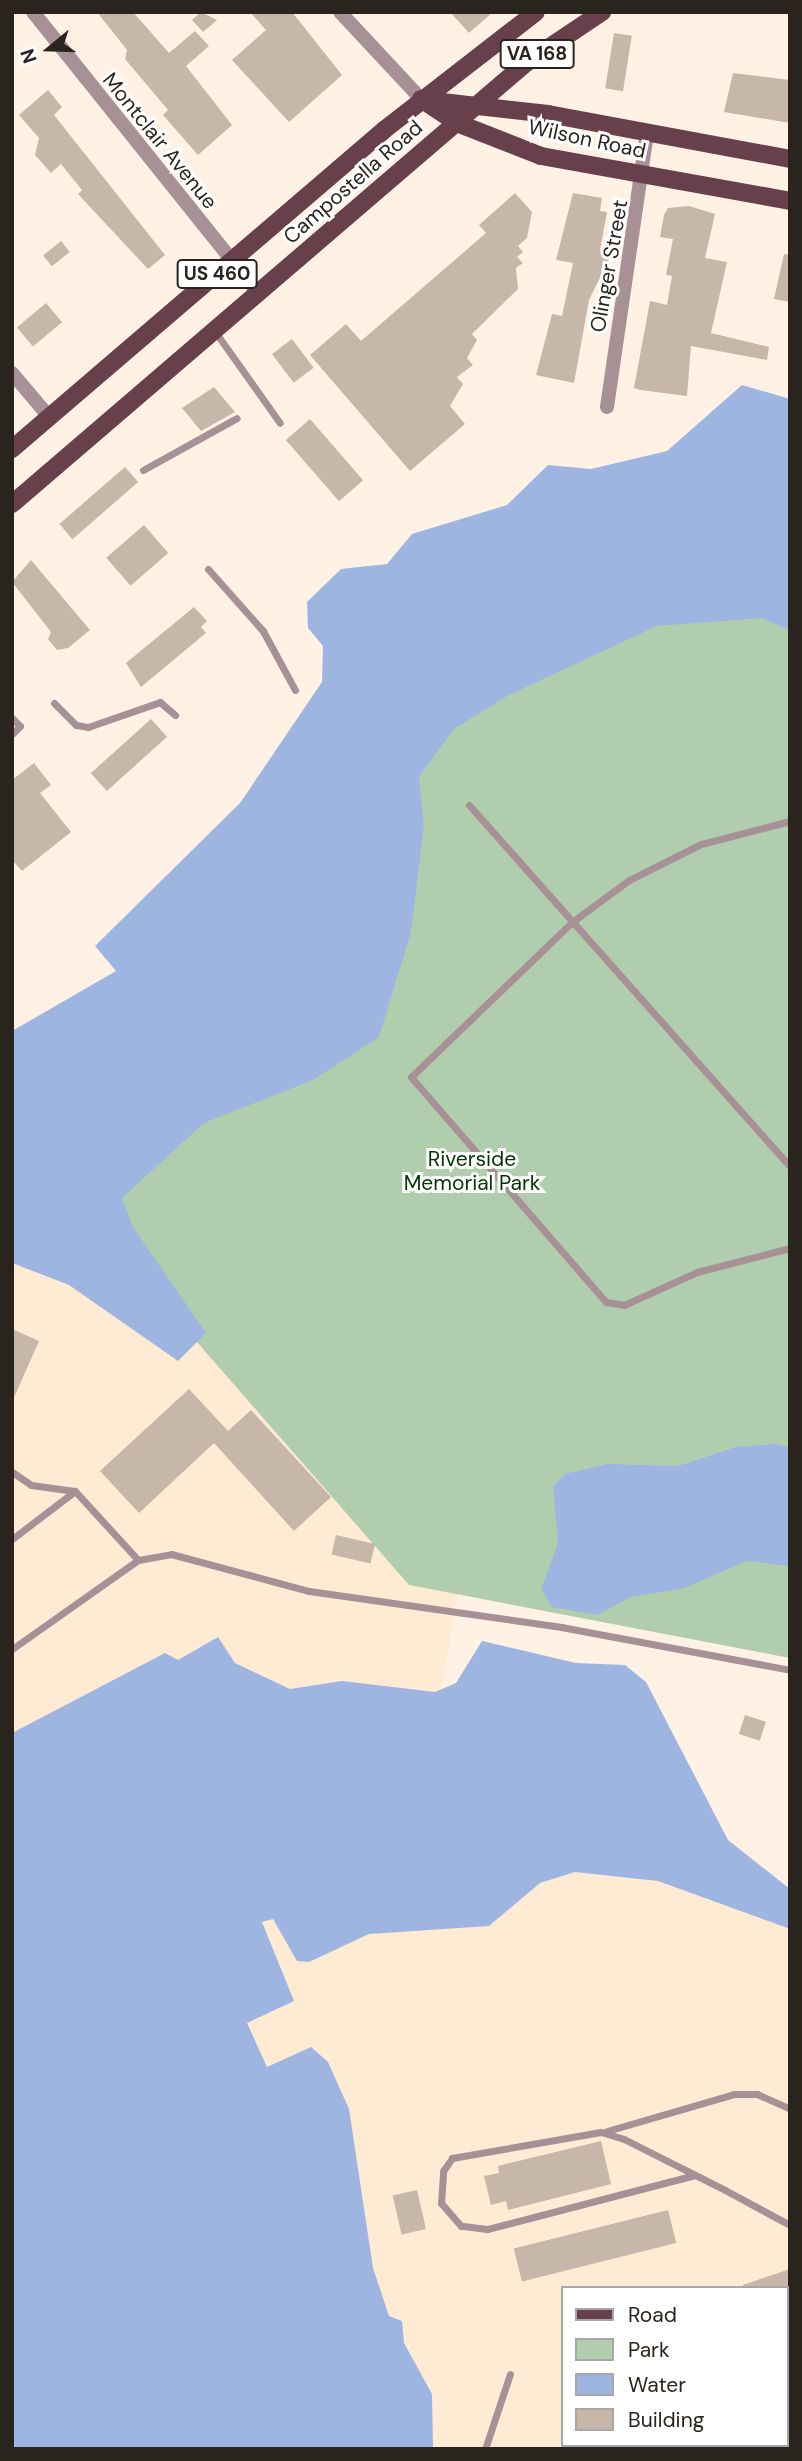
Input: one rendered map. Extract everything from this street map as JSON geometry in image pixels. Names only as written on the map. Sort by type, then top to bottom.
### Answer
[{"type":"main road","name":"Campostella Road","points":[[12,449],[421,99],[536,12]]},
{"type":"main road","name":"Campostella Road","points":[[12,504],[478,104],[552,43],[602,12]]},
{"type":"main road","name":"Wilson Road","points":[[421,99],[478,104],[790,159]]},
{"type":"main road","name":"Wilson Road","points":[[421,99],[457,122],[541,156],[790,201]]},
{"type":"street","name":"Montclair Avenue","points":[[33,12],[258,293]]},
{"type":"street","points":[[340,12],[421,99]]},
{"type":"street","name":"Olinger Street","points":[[607,407],[646,175],[647,133]]},
{"type":"street","points":[[12,373],[50,418]]},
{"type":"lane","points":[[214,331],[280,423]]},
{"type":"lane","points":[[144,470],[237,418]]},
{"type":"lane","points":[[208,569],[263,631],[295,690]]},
{"type":"lane","points":[[54,703],[76,725],[88,727],[160,702],[175,715]]},
{"type":"lane","points":[[12,718],[20,726],[12,734]]},
{"type":"lane","points":[[470,805],[790,1166]]},
{"type":"lane","points":[[790,821],[664,861],[572,922],[416,1066],[413,1086],[606,1302],[624,1305],[696,1272],[790,1248]]},
{"type":"lane","points":[[12,1472],[31,1485],[75,1491],[138,1560]]},
{"type":"lane","points":[[12,1539],[75,1491]]},
{"type":"lane","points":[[12,1649],[138,1560],[171,1554],[309,1591],[561,1627],[790,1670]]},
{"type":"lane","points":[[695,2175],[487,2229],[461,2226],[441,2203],[443,2171],[452,2158],[601,2132],[734,2094],[757,2094],[790,2109]]},
{"type":"lane","points":[[601,2132],[695,2175],[790,2225]]},
{"type":"lane","points":[[485,2449],[509,2374]]},
{"type":"shaded area","points":[[12,1130],[409,1585],[458,1593],[428,1761],[790,1902],[790,2449],[12,2449]]},
{"type":"green space","name":"Riverside Memorial Park","points":[[790,586],[790,1658],[409,1585],[18,1137],[407,731],[532,661]]},
{"type":"water","points":[[742,385],[790,399],[790,630],[761,618],[657,626],[507,696],[454,729],[419,777],[424,826],[411,932],[379,1037],[313,1080],[204,1123],[122,1198],[133,1227],[206,1333],[178,1361],[69,1285],[12,1263],[12,1031],[116,971],[95,946],[240,803],[322,682],[323,646],[308,628],[307,602],[341,569],[387,564],[412,534],[507,505],[548,465],[591,469],[667,451]]},
{"type":"water","points":[[776,1444],[790,1448],[790,1566],[746,1561],[685,1588],[631,1597],[597,1615],[552,1607],[541,1589],[558,1543],[553,1486],[565,1474],[607,1464],[678,1466],[736,1447]]},
{"type":"water","points":[[218,1637],[235,1663],[290,1689],[342,1681],[435,1692],[456,1683],[482,1641],[576,1663],[625,1665],[646,1682],[728,1840],[790,1889],[790,1929],[658,1881],[575,1872],[540,1883],[489,1926],[369,1934],[309,1962],[297,1961],[273,1919],[262,1922],[294,2001],[247,2023],[267,2067],[311,2047],[328,2062],[349,2109],[373,2268],[389,2316],[402,2321],[404,2343],[432,2394],[433,2449],[12,2449],[12,1733],[165,1653],[178,1660]]},
{"type":"building","points":[[97,12],[133,12],[169,53],[195,31],[209,46],[186,66],[232,125],[198,155],[163,115],[168,110],[125,59],[127,50]]},
{"type":"building","points":[[201,12],[217,20],[203,32],[192,20]]},
{"type":"building","points":[[250,12],[292,12],[342,75],[289,122],[232,60],[266,30]]},
{"type":"building","points":[[450,12],[493,12],[469,33]]},
{"type":"building","points":[[614,33],[632,36],[623,91],[605,88]]},
{"type":"building","points":[[733,73],[790,80],[790,123],[724,112]]},
{"type":"building","points":[[48,90],[62,107],[54,115],[165,255],[148,269],[78,194],[82,190],[61,164],[51,173],[35,155],[39,138],[19,115]]},
{"type":"building","points":[[515,193],[532,212],[527,238],[518,246],[523,252],[517,257],[523,263],[516,268],[518,289],[472,334],[477,340],[467,358],[473,365],[457,377],[463,384],[450,406],[465,424],[410,471],[310,355],[346,324],[361,341],[486,233],[479,225]]},
{"type":"building","points":[[573,193],[602,198],[600,211],[607,212],[600,250],[612,253],[589,300],[574,383],[536,375],[552,314],[562,316],[573,263],[556,260]]},
{"type":"building","points":[[689,206],[715,214],[705,258],[727,262],[711,333],[769,347],[767,360],[691,346],[687,396],[640,390],[634,388],[650,301],[667,305],[672,276],[666,275],[673,239],[660,237],[664,215],[668,208]]},
{"type":"building","points":[[61,241],[70,252],[52,266],[43,255]]},
{"type":"building","points":[[784,254],[790,255],[790,302],[774,299]]},
{"type":"building","points":[[46,303],[62,322],[33,347],[17,327]]},
{"type":"building","points":[[292,339],[314,368],[294,383],[272,354]]},
{"type":"building","points":[[214,387],[235,412],[201,431],[182,408]]},
{"type":"building","points":[[310,419],[363,480],[339,501],[286,440]]},
{"type":"building","points":[[125,467],[138,482],[72,539],[59,524]]},
{"type":"building","points":[[144,525],[168,553],[131,586],[106,558]]},
{"type":"building","points":[[31,560],[90,630],[68,648],[57,650],[48,639],[51,632],[12,582]]},
{"type":"building","points":[[194,607],[207,621],[201,627],[206,633],[141,687],[126,663]]},
{"type":"building","points":[[151,719],[167,737],[107,791],[91,773]]},
{"type":"building","points":[[34,763],[51,785],[40,793],[71,832],[22,871],[12,860],[12,780]]},
{"type":"building","points":[[12,1329],[39,1341],[12,1402]]},
{"type":"building","points":[[189,1389],[228,1431],[251,1410],[331,1497],[294,1531],[214,1443],[139,1513],[100,1471]]},
{"type":"building","points":[[336,1535],[375,1544],[370,1563],[332,1554]]},
{"type":"building","points":[[745,1715],[766,1722],[760,1741],[739,1734]]},
{"type":"building","points":[[601,2141],[611,2184],[508,2210],[506,2201],[491,2205],[484,2176],[499,2173],[498,2166]]},
{"type":"building","points":[[417,2190],[426,2229],[402,2235],[393,2196]]},
{"type":"building","points":[[668,2210],[676,2243],[522,2281],[514,2248]]},
{"type":"building","points":[[790,2269],[790,2288],[743,2285]]}]
